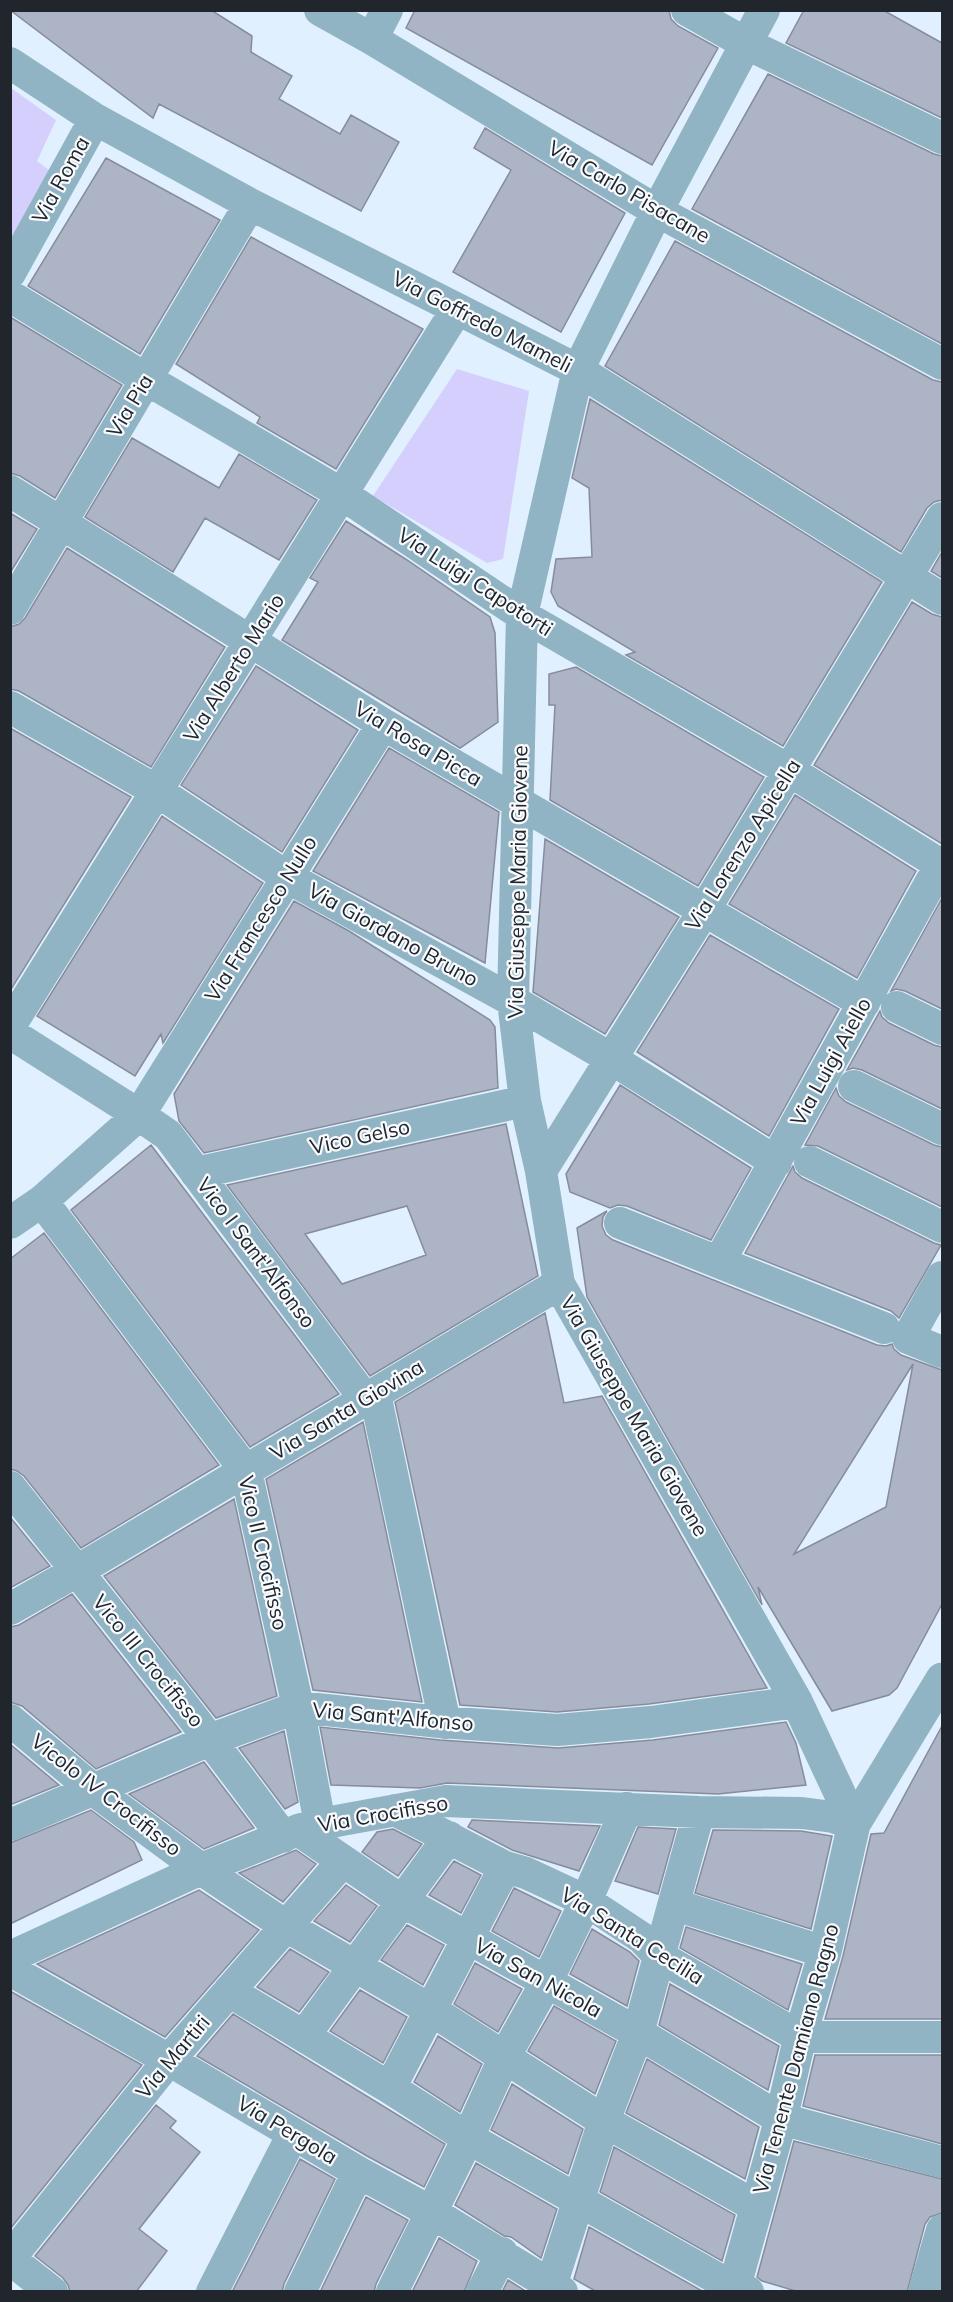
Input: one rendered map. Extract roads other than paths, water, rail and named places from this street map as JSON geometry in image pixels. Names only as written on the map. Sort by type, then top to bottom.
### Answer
[{"type":"street","name":"Via Carlo Pisacane","points":[[320,10],[657,211],[942,364]]},
{"type":"street","points":[[372,39],[387,10]]},
{"type":"street","points":[[687,10],[747,44],[942,138]]},
{"type":"street","name":"Via Giuseppe Maria Giovene","points":[[764,10],[657,211],[578,370],[522,615],[513,1000],[525,1101],[541,1171],[558,1284],[797,1702],[854,1824]]},
{"type":"street","name":"Via Goffredo Mameli","points":[[10,63],[95,119],[250,204],[578,370],[942,599]]},
{"type":"street","name":"Via Roma","points":[[10,273],[95,119]]},
{"type":"street","name":"Via Pia","points":[[10,609],[250,204]]},
{"type":"street","name":"Via Luigi Capotorti","points":[[10,296],[342,494],[522,615],[790,771],[942,863]]},
{"type":"street","name":"Via Alberto Mario","points":[[10,1026],[457,309]]},
{"type":"street","name":"Via Rosa Picca","points":[[10,491],[382,724],[864,1003]]},
{"type":"street","name":"Via Lorenzo Apicella","points":[[541,1171],[790,771],[942,518]]},
{"type":"street","name":"Via Giordano Bruno","points":[[10,707],[157,790],[287,877],[513,1000],[776,1162]]},
{"type":"street","name":"Via Francesco Nullo","points":[[10,1223],[42,1202],[139,1114],[382,724]]},
{"type":"street","name":"Via Luigi Aiello","points":[[719,1262],[942,863]]},
{"type":"street","points":[[897,1007],[942,1029]]},
{"type":"street","name":"Vico I Sant'Alfonso","points":[[10,1033],[139,1114],[168,1135],[370,1396],[445,1723]]},
{"type":"street","points":[[854,1086],[942,1129]]},
{"type":"street","name":"Vico Gelso","points":[[196,1173],[525,1101]]},
{"type":"street","points":[[810,1162],[942,1227]]},
{"type":"street","name":"Vico II Crocifisso","points":[[42,1202],[246,1470],[298,1707],[300,1830]]},
{"type":"street","points":[[620,1223],[942,1352]]},
{"type":"street","points":[[896,1333],[942,1277]]},
{"type":"street","name":"Via Santa Giovina","points":[[10,1609],[558,1284]]},
{"type":"street","name":"Vico III Crocifisso","points":[[10,1487],[212,1739],[300,1830]]},
{"type":"street","name":"Via Tenente Damiano Ragno","points":[[738,2290],[757,2207],[825,1952],[854,1824],[942,1682]]},
{"type":"street","name":"Via Sant'Alfonso","points":[[10,1825],[95,1791],[212,1739],[298,1707],[445,1723],[557,1730],[651,1722],[797,1702]]},
{"type":"street","name":"Vicolo IV Crocifisso","points":[[10,1720],[95,1791],[201,1869],[286,1926],[431,2010],[604,2121],[757,2207]]},
{"type":"street","name":"Via Crocifisso","points":[[10,1957],[201,1869],[300,1830],[446,1801],[802,1814],[834,1817],[854,1824]]},
{"type":"street","points":[[392,2292],[468,2138],[505,2056],[546,1983],[586,1902],[627,1808]]},
{"type":"street","name":"Via Santa Cecilia","points":[[395,1810],[505,1867],[526,1873],[586,1902],[642,1938],[660,1957],[801,2037]]},
{"type":"street","points":[[554,2290],[578,2200],[604,2121],[638,2033],[699,1812]]},
{"type":"street","name":"Via San Nicola","points":[[300,1830],[402,1901],[638,2033],[781,2119],[942,2162]]},
{"type":"street","points":[[304,2036],[449,1837]]},
{"type":"street","name":"Via Martiri","points":[[10,2259],[169,2060],[343,1861]]},
{"type":"street","points":[[390,2088],[505,1867]]},
{"type":"street","points":[[675,1905],[825,1952]]},
{"type":"street","name":"Via Pergola","points":[[10,1970],[502,2253],[554,2290]]},
{"type":"street","points":[[229,1991],[468,2138],[738,2290]]},
{"type":"street","points":[[801,2037],[942,2037]]},
{"type":"street","points":[[212,2292],[293,2134]]},
{"type":"street","points":[[300,2292],[358,2172]]},
{"type":"street","points":[[924,2292],[942,2230]]},
{"type":"street","points":[[482,2292],[502,2253]]},
{"type":"street","points":[[10,2259],[52,2292]]}]
